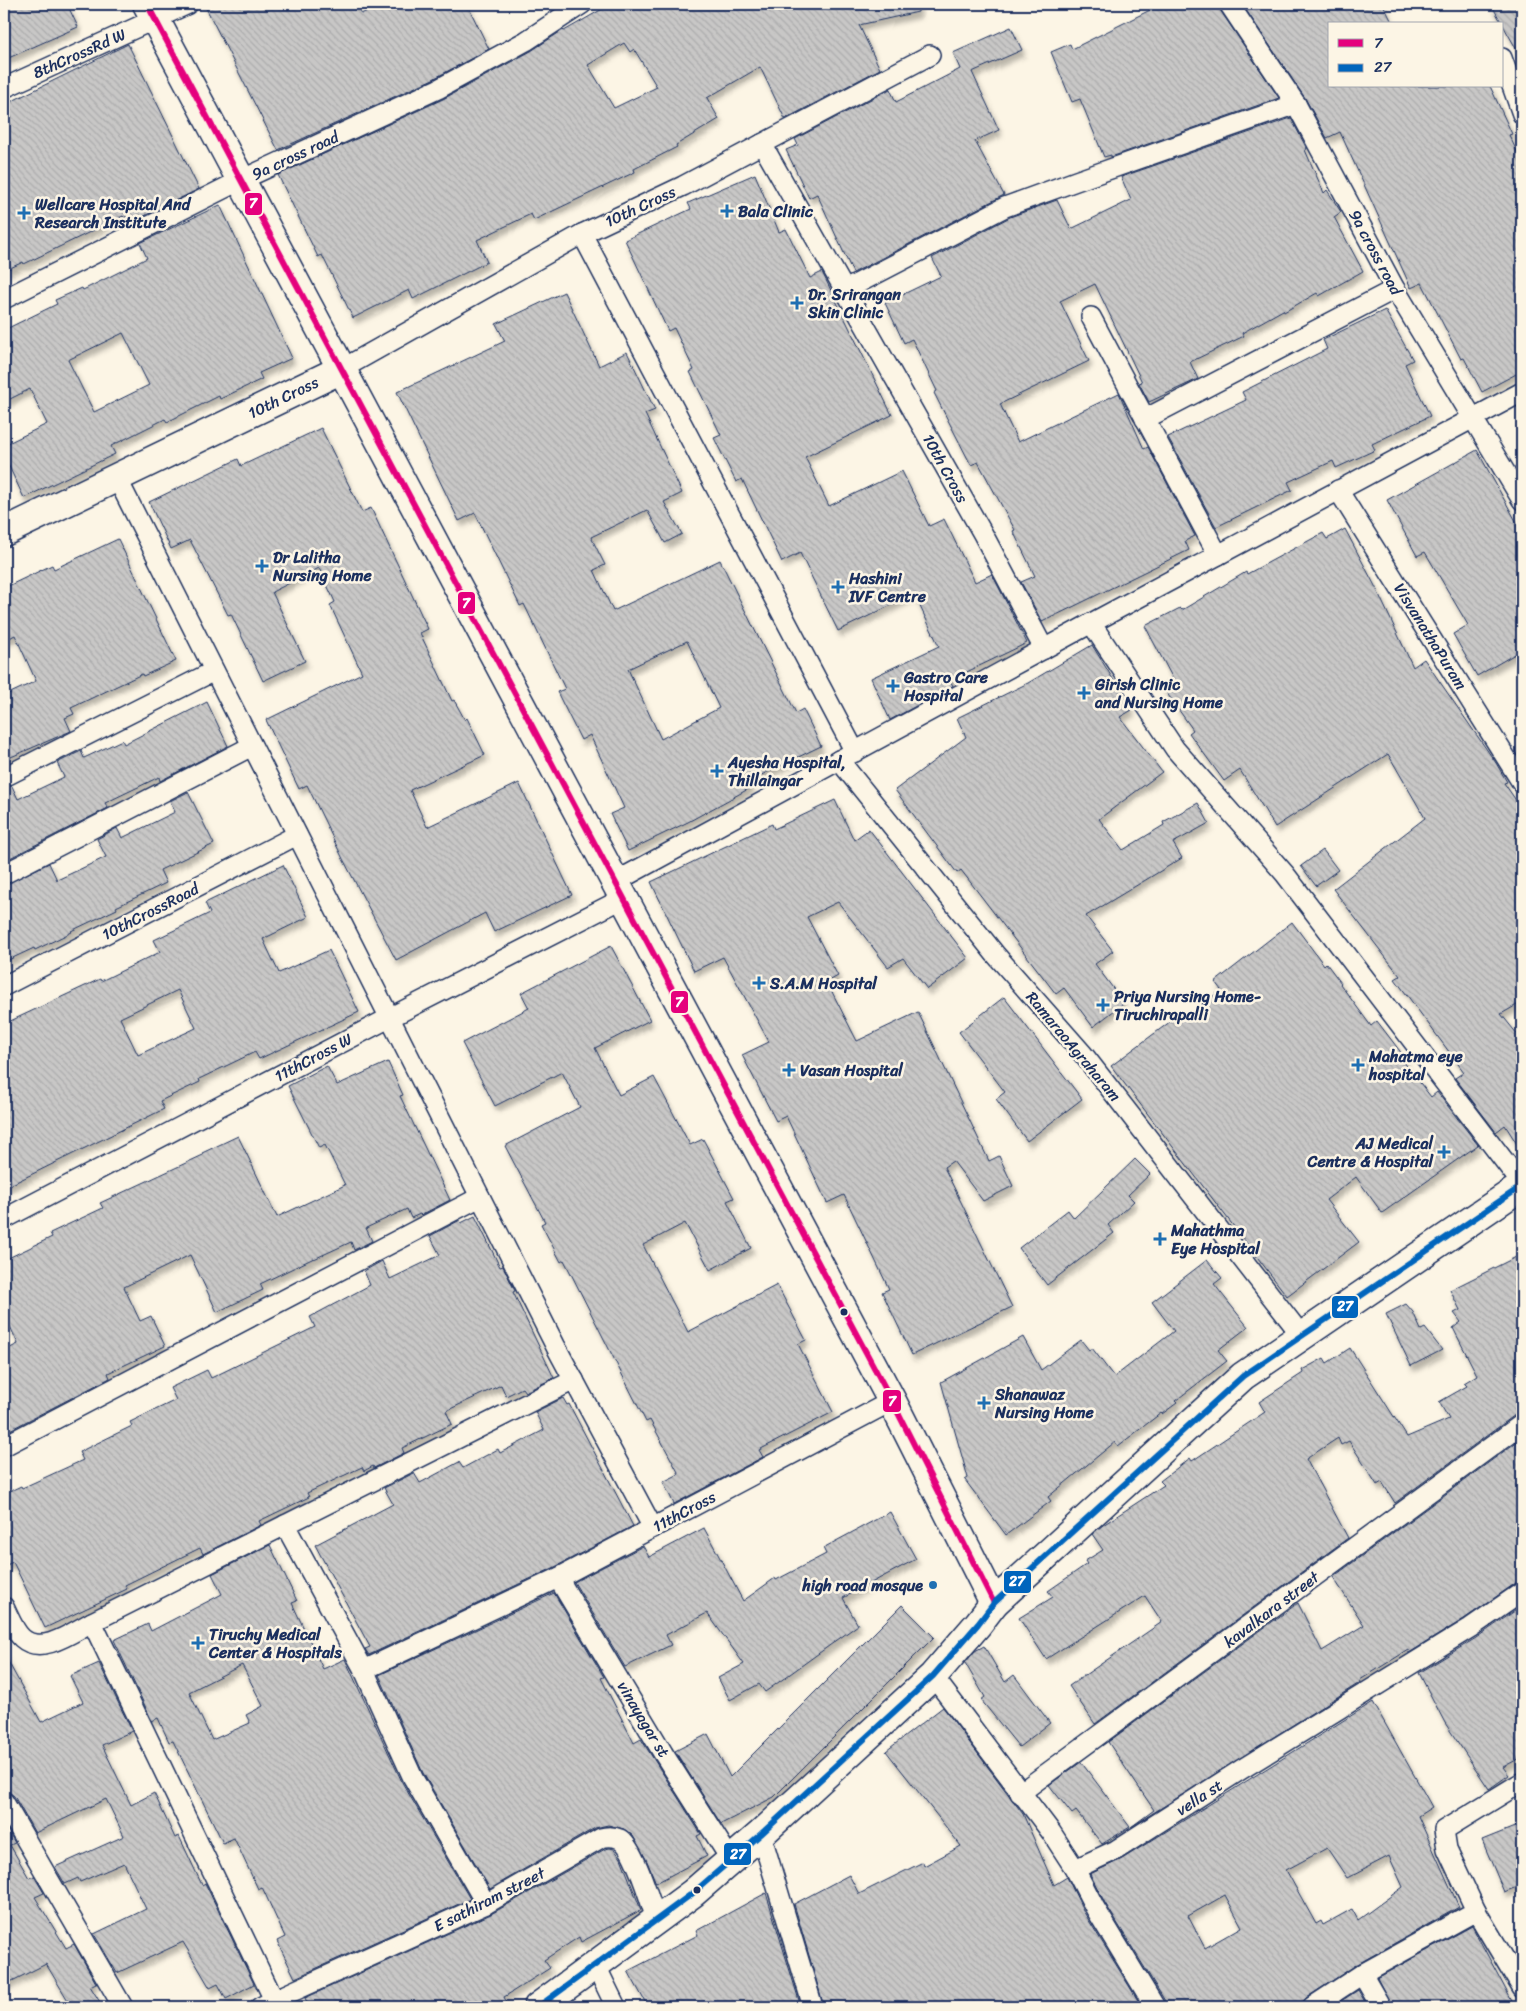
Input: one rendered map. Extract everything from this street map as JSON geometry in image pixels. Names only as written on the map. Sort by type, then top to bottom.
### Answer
[{"type":"street","name":"8thCrossRd W","points":[[4,88],[151,11],[188,4]]},
{"type":"street","name":"9a cross road","points":[[4,300],[241,180],[438,89],[526,41],[582,4]]},
{"type":"street","name":"9a cross road","points":[[1229,4],[1296,104],[1395,289],[1522,500]]},
{"type":"street","points":[[151,11],[892,1401],[994,1603]]},
{"type":"street","points":[[762,144],[930,55]]},
{"type":"street","points":[[1504,64],[1522,114]]},
{"type":"street","points":[[845,290],[1005,207],[1076,180],[1296,104]]},
{"type":"street","name":"10th Cross","points":[[4,532],[342,368],[582,234],[683,186],[762,144],[983,534],[1044,649]]},
{"type":"street","name":"RamaraoAgraharam","points":[[582,234],[847,756],[995,954],[1083,1054],[1302,1336]]},
{"type":"street","points":[[1145,419],[1395,289]]},
{"type":"street","points":[[1091,317],[1218,555]]},
{"type":"street","name":"11thCross W","points":[[4,1219],[389,1018],[620,890],[847,756],[1522,392]]},
{"type":"street","points":[[117,478],[480,1197],[653,1528]]},
{"type":"street","name":"VisvanathaPuram","points":[[1338,490],[1522,783]]},
{"type":"street","points":[[538,2007],[693,1893],[761,1834],[933,1676],[994,1603],[1243,1376],[1522,1185],[1284,874],[1175,749],[1090,624]]},
{"type":"street","points":[[4,777],[214,670]]},
{"type":"street","points":[[4,874],[252,746]]},
{"type":"street","name":"10thCrossRoad","points":[[4,986],[297,835]]},
{"type":"street","points":[[4,1446],[480,1197]]},
{"type":"street","points":[[4,1607],[23,1639],[43,1645],[55,1641],[574,1380]]},
{"type":"street","name":"11thCross","points":[[364,1670],[558,1578],[892,1401]]},
{"type":"street","name":"kavalkara street","points":[[1020,1794],[1522,1424]]},
{"type":"street","points":[[285,1525],[364,1670],[413,1778],[486,1904]]},
{"type":"street","name":"vinayagar st","points":[[558,1578],[663,1753],[731,1860]]},
{"type":"street","name":"vella st","points":[[1076,1868],[1116,1850],[1242,1769],[1470,1628],[1522,1592]]},
{"type":"street","points":[[92,1622],[271,2005]]},
{"type":"street","points":[[933,1676],[1076,1868],[1095,1908],[1155,2007]]},
{"type":"street","points":[[1522,1782],[1444,1830],[1447,1849],[1476,1911],[1522,1988]]},
{"type":"street","points":[[4,1802],[123,2007]]},
{"type":"street","points":[[761,1834],[813,2007]]},
{"type":"street","name":"E sathiram street","points":[[271,2005],[486,1904],[601,1838],[610,1836],[621,1840],[628,1847],[648,1893],[656,1920]]},
{"type":"street","points":[[1312,2007],[1362,1974],[1476,1911]]},
{"type":"street","points":[[594,1964],[616,2007]]},
{"type":"street","points":[[1362,1974],[1380,2007]]},
{"type":"building","points":[[4,4],[67,4],[78,27],[4,60]]},
{"type":"building","points":[[204,4],[356,4],[361,14],[382,4],[467,4],[489,49],[433,79],[278,150]]},
{"type":"building","points":[[611,4],[918,4],[918,12],[859,25],[880,69],[785,119],[760,67],[707,98],[719,119],[676,145],[677,147],[634,169],[635,172],[534,220],[531,214],[477,240],[487,262],[413,299],[409,290],[353,318],[322,255],[318,257],[278,175],[443,99]],"holes":[[[624,43],[630,52],[634,49],[657,87],[614,108],[588,65]]]},
{"type":"building","points":[[1162,4],[1218,4],[1220,10],[1279,98],[1111,157],[1111,155],[1104,157],[1080,99],[1072,102],[1051,52],[1070,44],[1072,49]]},
{"type":"building","points":[[1242,4],[1383,4],[1392,22],[1328,22],[1328,88],[1491,88],[1512,134],[1509,135],[1522,162],[1522,371],[1482,392],[1464,358],[1461,359],[1422,283],[1411,288],[1340,132],[1327,138],[1305,98]]},
{"type":"building","points":[[1491,4],[1522,4],[1522,59],[1504,27],[1504,22],[1501,22]]},
{"type":"building","points":[[1011,27],[1022,50],[972,72],[999,130],[975,141],[1004,195],[853,273],[817,194],[809,198],[786,150],[798,145],[795,139],[890,89],[896,102],[960,69],[953,53]]},
{"type":"building","points":[[128,44],[199,189],[130,223],[127,216],[124,218],[123,216],[24,264],[23,262],[4,271],[4,105]]},
{"type":"building","points":[[1291,118],[1307,149],[1305,150],[1324,193],[1327,190],[1341,212],[1334,217],[1363,271],[1319,296],[1317,293],[1284,312],[1283,310],[1242,333],[1244,336],[1190,362],[1198,379],[1149,402],[1139,383],[1142,382],[1095,284],[1060,301],[1089,361],[1000,404],[1018,442],[1119,393],[1144,449],[1148,447],[1195,536],[1185,541],[1189,550],[1042,622],[1021,582],[1035,576],[1013,531],[1015,530],[978,462],[971,465],[934,393],[937,391],[912,339],[904,343],[885,303],[941,276],[932,258],[1010,217],[1057,200],[1071,229],[1131,200],[1121,177]]},
{"type":"building","points":[[755,174],[779,232],[786,229],[810,278],[822,272],[892,415],[805,457],[829,506],[902,471],[929,526],[944,519],[975,582],[992,574],[1027,643],[950,680],[953,686],[890,720],[871,678],[939,646],[914,594],[838,631],[800,553],[782,562],[742,479],[736,482],[714,438],[721,435],[690,372],[694,370],[674,328],[668,331],[625,240],[691,209],[688,203]]},
{"type":"building","points":[[220,205],[292,358],[259,373],[262,379],[220,399],[219,396],[167,422],[165,419],[111,446],[115,454],[24,498],[4,456],[4,445],[47,424],[30,389],[4,402],[4,330],[57,304],[55,300],[82,288],[83,290],[147,258],[140,243]],"holes":[[[123,333],[149,385],[94,412],[68,360]]]},
{"type":"building","points":[[564,292],[599,366],[627,352],[655,410],[645,414],[682,493],[664,502],[682,534],[665,543],[647,510],[591,537],[605,565],[594,570],[613,611],[720,560],[796,713],[803,709],[821,746],[749,781],[752,787],[688,822],[628,851],[610,814],[624,808],[590,735],[581,740],[557,692],[565,689],[524,604],[520,606],[475,513],[459,521],[397,392],[505,341],[496,324]],"holes":[[[687,641],[719,708],[661,739],[628,669]]]},
{"type":"building","points":[[1385,310],[1413,360],[1405,364],[1430,416],[1372,444],[1375,450],[1336,468],[1333,461],[1288,482],[1292,490],[1216,527],[1168,437],[1246,400],[1242,392],[1327,349],[1323,340]]},
{"type":"building","points":[[321,428],[362,512],[371,508],[428,629],[420,633],[452,701],[454,700],[465,720],[467,718],[485,755],[410,790],[427,827],[519,783],[572,895],[494,932],[485,913],[396,960],[307,785],[299,789],[266,720],[362,673],[330,605],[335,602],[319,568],[272,592],[305,661],[263,681],[231,614],[228,615],[190,540],[171,549],[149,502],[238,459],[241,466]]},
{"type":"building","points":[[1477,450],[1522,532],[1522,650],[1477,676],[1453,634],[1468,625],[1425,552],[1417,556],[1387,500]]},
{"type":"building","points":[[1345,529],[1375,586],[1413,667],[1424,659],[1496,763],[1507,782],[1504,783],[1522,809],[1522,1002],[1501,1014],[1522,1040],[1522,1152],[1505,1125],[1496,1132],[1455,1078],[1464,1072],[1395,979],[1400,976],[1333,889],[1425,818],[1388,754],[1275,827],[1240,770],[1224,781],[1189,733],[1193,730],[1161,685],[1172,677],[1145,626],[1180,608],[1182,610],[1246,572],[1247,574],[1323,533],[1327,539]]},
{"type":"building","points":[[118,539],[176,661],[143,676],[142,674],[71,708],[74,714],[65,718],[71,731],[4,760],[4,696],[36,681],[15,635],[4,641],[4,588],[52,565],[54,569]]},
{"type":"building","points":[[1092,645],[1132,710],[1120,717],[1162,772],[1099,819],[1123,850],[1164,825],[1163,822],[1198,803],[1209,823],[1173,843],[1182,858],[1086,916],[1113,951],[1095,964],[1124,1003],[1093,1027],[1064,988],[1056,994],[961,870],[957,873],[895,790],[966,737],[957,718],[1028,683]]},
{"type":"building","points":[[207,702],[228,746],[160,781],[159,777],[105,803],[108,808],[4,861],[4,788],[12,786],[18,799],[64,777],[57,763],[81,751],[84,758],[122,740],[124,744]]},
{"type":"building","points":[[188,792],[214,844],[160,870],[166,883],[116,907],[117,909],[72,932],[35,950],[34,948],[4,962],[4,885],[49,863],[57,880],[106,857],[97,839],[117,828],[122,838],[175,812],[170,801]]},
{"type":"building","points":[[835,800],[854,840],[869,829],[968,958],[927,989],[903,958],[888,967],[838,902],[807,917],[838,976],[827,982],[857,1041],[918,1012],[989,1161],[999,1156],[1013,1186],[983,1201],[953,1161],[944,1167],[1012,1307],[912,1355],[882,1292],[889,1289],[844,1195],[827,1203],[786,1116],[776,1121],[742,1055],[769,1042],[723,957],[694,971],[651,882],[772,824],[774,829]]},
{"type":"building","points":[[1323,850],[1338,870],[1316,886],[1301,866]]},
{"type":"building","points":[[283,865],[308,917],[263,939],[279,973],[329,950],[359,1012],[259,1059],[255,1052],[199,1079],[200,1082],[160,1101],[164,1109],[4,1188],[4,1024],[100,979],[101,981],[160,952],[154,940],[210,913],[205,903]],"holes":[[[178,990],[196,1028],[138,1055],[120,1018]]]},
{"type":"building","points":[[1292,922],[1324,965],[1326,963],[1371,1026],[1377,1021],[1406,1059],[1403,1061],[1431,1097],[1437,1092],[1478,1145],[1382,1213],[1356,1177],[1326,1200],[1359,1242],[1287,1296],[1111,1066],[1183,1012],[1187,1017],[1221,990],[1215,982]]},
{"type":"building","points":[[611,946],[650,1020],[595,1048],[619,1095],[654,1077],[690,1145],[703,1139],[734,1198],[727,1201],[751,1248],[710,1270],[685,1223],[643,1245],[688,1332],[777,1285],[806,1340],[798,1344],[833,1412],[759,1450],[763,1457],[674,1504],[663,1482],[679,1474],[650,1420],[646,1422],[564,1260],[561,1262],[541,1224],[545,1222],[505,1146],[580,1107],[562,1072],[495,1106],[462,1043],[529,1008],[521,993]]},
{"type":"building","points":[[1004,997],[1082,1099],[1027,1141],[996,1099],[1005,1092],[959,1032]]},
{"type":"building","points":[[388,1062],[403,1095],[400,1096],[450,1200],[411,1218],[407,1209],[366,1228],[372,1241],[354,1250],[351,1242],[314,1258],[260,1284],[263,1290],[217,1312],[190,1255],[124,1287],[140,1321],[151,1316],[165,1346],[108,1373],[110,1378],[4,1433],[4,1351],[18,1344],[4,1313],[4,1260],[52,1237],[50,1233],[103,1208],[100,1203],[203,1155],[202,1153],[238,1136],[277,1217],[345,1185],[325,1145],[319,1148],[288,1086],[327,1066],[337,1085]]},
{"type":"building","points":[[1135,1159],[1150,1174],[1128,1195],[1134,1201],[1108,1225],[1114,1233],[1047,1285],[1019,1248],[1068,1210],[1074,1218]]},
{"type":"building","points":[[475,1216],[500,1267],[503,1266],[515,1291],[513,1292],[554,1378],[525,1392],[522,1388],[506,1396],[501,1385],[446,1411],[452,1424],[402,1448],[404,1453],[374,1468],[373,1466],[364,1471],[362,1467],[307,1493],[309,1497],[259,1521],[261,1525],[203,1554],[200,1548],[125,1585],[127,1589],[45,1628],[13,1562],[4,1566],[4,1494],[21,1486],[22,1488],[83,1460],[79,1452],[132,1426],[130,1422],[176,1400],[170,1388],[207,1370],[211,1378],[315,1327],[310,1317],[370,1285],[364,1271],[382,1261],[390,1279],[440,1255],[430,1236],[460,1220],[461,1223]]},
{"type":"building","points":[[1522,1254],[1522,1413],[1515,1415],[1395,1503],[1382,1482],[1377,1485],[1349,1441],[1341,1445],[1338,1438],[1306,1459],[1348,1538],[1095,1724],[1069,1686],[1162,1622],[1145,1596],[1046,1659],[1019,1618],[1053,1597],[1048,1591],[1087,1564],[1085,1561],[1103,1550],[1092,1534],[1164,1485],[1160,1481],[1190,1458],[1192,1461],[1265,1412],[1259,1402],[1303,1373],[1302,1370],[1324,1358],[1327,1363],[1350,1348],[1407,1437],[1449,1419],[1439,1402],[1467,1386],[1464,1383],[1477,1375],[1453,1328],[1461,1322],[1454,1313],[1460,1310],[1450,1290]]},
{"type":"building","points":[[1207,1260],[1222,1278],[1214,1284],[1248,1327],[1218,1350],[1227,1361],[1175,1401],[1177,1403],[1118,1446],[1115,1442],[1048,1497],[1051,1501],[1006,1535],[965,1480],[968,1478],[941,1382],[1023,1337],[1041,1370],[1081,1340],[1089,1350],[1092,1348],[1114,1377],[1174,1331],[1152,1302]]},
{"type":"building","points":[[1406,1304],[1413,1312],[1421,1330],[1425,1328],[1442,1350],[1411,1366],[1386,1314]]},
{"type":"building","points":[[563,1398],[567,1405],[569,1404],[633,1526],[553,1568],[369,1655],[365,1649],[370,1647],[315,1545],[393,1504],[384,1488],[414,1473],[420,1483],[459,1462],[463,1468],[498,1449],[500,1453],[544,1430],[535,1412]]},
{"type":"building","points":[[1522,1438],[1522,1581],[1516,1583],[1464,1619],[1409,1653],[1408,1650],[1360,1680],[1361,1682],[1131,1827],[1154,1810],[1108,1742],[1298,1603],[1322,1651],[1364,1625],[1333,1577]]},
{"type":"building","points":[[890,1512],[916,1559],[843,1598],[858,1625],[765,1692],[759,1684],[730,1700],[718,1678],[744,1664],[707,1613],[666,1635],[671,1645],[625,1667],[574,1582],[643,1546],[649,1557],[704,1528],[743,1601],[775,1578],[776,1580],[826,1554],[823,1548]]},
{"type":"building","points":[[270,1545],[297,1601],[292,1603],[323,1669],[345,1659],[403,1784],[470,1899],[295,1978],[277,1941],[285,1937],[262,1887],[258,1889],[234,1838],[223,1843],[173,1741],[169,1742],[158,1718],[152,1721],[114,1640],[148,1624],[151,1631],[222,1594],[212,1574]],"holes":[[[242,1665],[263,1706],[246,1715],[250,1723],[212,1740],[189,1692]]]},
{"type":"building","points":[[554,1593],[604,1677],[601,1678],[634,1743],[641,1739],[701,1834],[697,1836],[707,1856],[656,1883],[646,1859],[633,1836],[624,1829],[608,1825],[595,1828],[490,1889],[423,1773],[379,1675]]},
{"type":"building","points":[[902,1605],[934,1637],[774,1797],[721,1824],[675,1751],[708,1734],[730,1777]]},
{"type":"building","points":[[1522,1606],[1522,1757],[1503,1767],[1509,1775],[1489,1789],[1445,1723],[1419,1673],[1476,1638]]},
{"type":"building","points":[[984,1646],[1005,1682],[1014,1675],[1050,1723],[1019,1747],[981,1700],[985,1697],[965,1663],[975,1651]]},
{"type":"building","points":[[4,1654],[41,1722],[83,1702],[70,1676],[99,1663],[132,1731],[102,1745],[131,1805],[154,1793],[175,1838],[179,1836],[202,1885],[205,1883],[254,1984],[226,1999],[218,1984],[210,1988],[183,1942],[117,1973],[94,1934],[146,1909],[124,1863],[80,1882],[78,1878],[65,1884],[55,1867],[124,1836],[106,1799],[35,1833],[14,1796],[4,1791]]},
{"type":"building","points":[[1373,1702],[1432,1807],[1418,1816],[1459,1907],[1356,1965],[1306,1998],[1301,2007],[1166,2007],[1165,2001],[1105,1903],[1090,1874],[1122,1859]],"holes":[[[1327,1848],[1347,1878],[1389,1856],[1403,1887],[1358,1920],[1352,1909],[1323,1925],[1321,1921],[1316,1924],[1286,1870]],[[1225,1895],[1242,1927],[1205,1948],[1188,1916]]]},
{"type":"building","points":[[943,1707],[1023,1814],[1054,1885],[1067,1877],[1085,1914],[1142,2007],[824,2007],[794,1904],[849,1875],[859,1894],[923,1862],[924,1866],[961,1846],[886,1751]]},
{"type":"building","points":[[1081,1762],[1130,1827],[1102,1844],[1076,1811],[1072,1814],[1049,1785]]},
{"type":"building","points":[[4,1824],[15,1843],[10,1845],[29,1878],[34,1876],[44,1893],[35,1897],[66,1948],[74,1944],[96,1983],[90,1986],[103,2007],[72,2007],[46,1964],[4,1985]]},
{"type":"building","points":[[1522,1824],[1522,1885],[1504,1892],[1482,1840]]},
{"type":"building","points":[[605,1849],[614,1849],[621,1858],[641,1910],[581,1942],[579,1937],[544,1960],[550,1968],[504,1997],[509,2007],[309,2007],[305,1998],[491,1914]]},
{"type":"building","points":[[766,1893],[801,2007],[648,2007],[628,1971],[698,1935],[696,1931]]},
{"type":"building","points":[[1472,1926],[1515,2007],[1392,2007],[1377,1978]]},
{"type":"building","points":[[1358,1990],[1368,2007],[1332,2007]]},
{"type":"transit line","name":"7","points":[[147,4],[892,1401],[994,1603]]},
{"type":"transit line","name":"27","points":[[538,2007],[693,1893],[761,1834],[933,1676],[994,1603],[1243,1376],[1522,1186]]},
{"type":"place","name":"Bala Clinic","points":[[727,211]]},
{"type":"place","name":"Wellcare Hospital And Research Institute","points":[[24,213]]},
{"type":"place","name":"Dr. Srirangan Skin Clinic","points":[[797,303]]},
{"type":"place","name":"Dr Lalitha Nursing Home","points":[[262,566]]},
{"type":"place","name":"Hashini IVF Centre","points":[[838,587]]},
{"type":"place","name":"Gastro Care Hospital","points":[[893,686]]},
{"type":"place","name":"Girish Clinic and Nursing Home","points":[[1084,693]]},
{"type":"place","name":"Ayesha Hospital, Thillaingar","points":[[717,771]]},
{"type":"place","name":"S.A.M Hospital","points":[[759,983]]},
{"type":"place","name":"Priya Nursing Home- Tiruchirapalli","points":[[1103,1005]]},
{"type":"place","name":"Mahatma eye hospital","points":[[1358,1065]]},
{"type":"place","name":"Vasan Hospital","points":[[789,1070]]},
{"type":"place","name":"AJ Medical Centre & Hospital","points":[[1444,1152]]},
{"type":"place","name":"Mahathma Eye Hospital","points":[[1160,1239]]},
{"type":"place","name":"Shanawaz Nursing Home","points":[[984,1403]]},
{"type":"place","name":"high road mosque","points":[[933,1585]]},
{"type":"place","name":"Tiruchy Medical Center & Hospitals","points":[[198,1643]]}]
